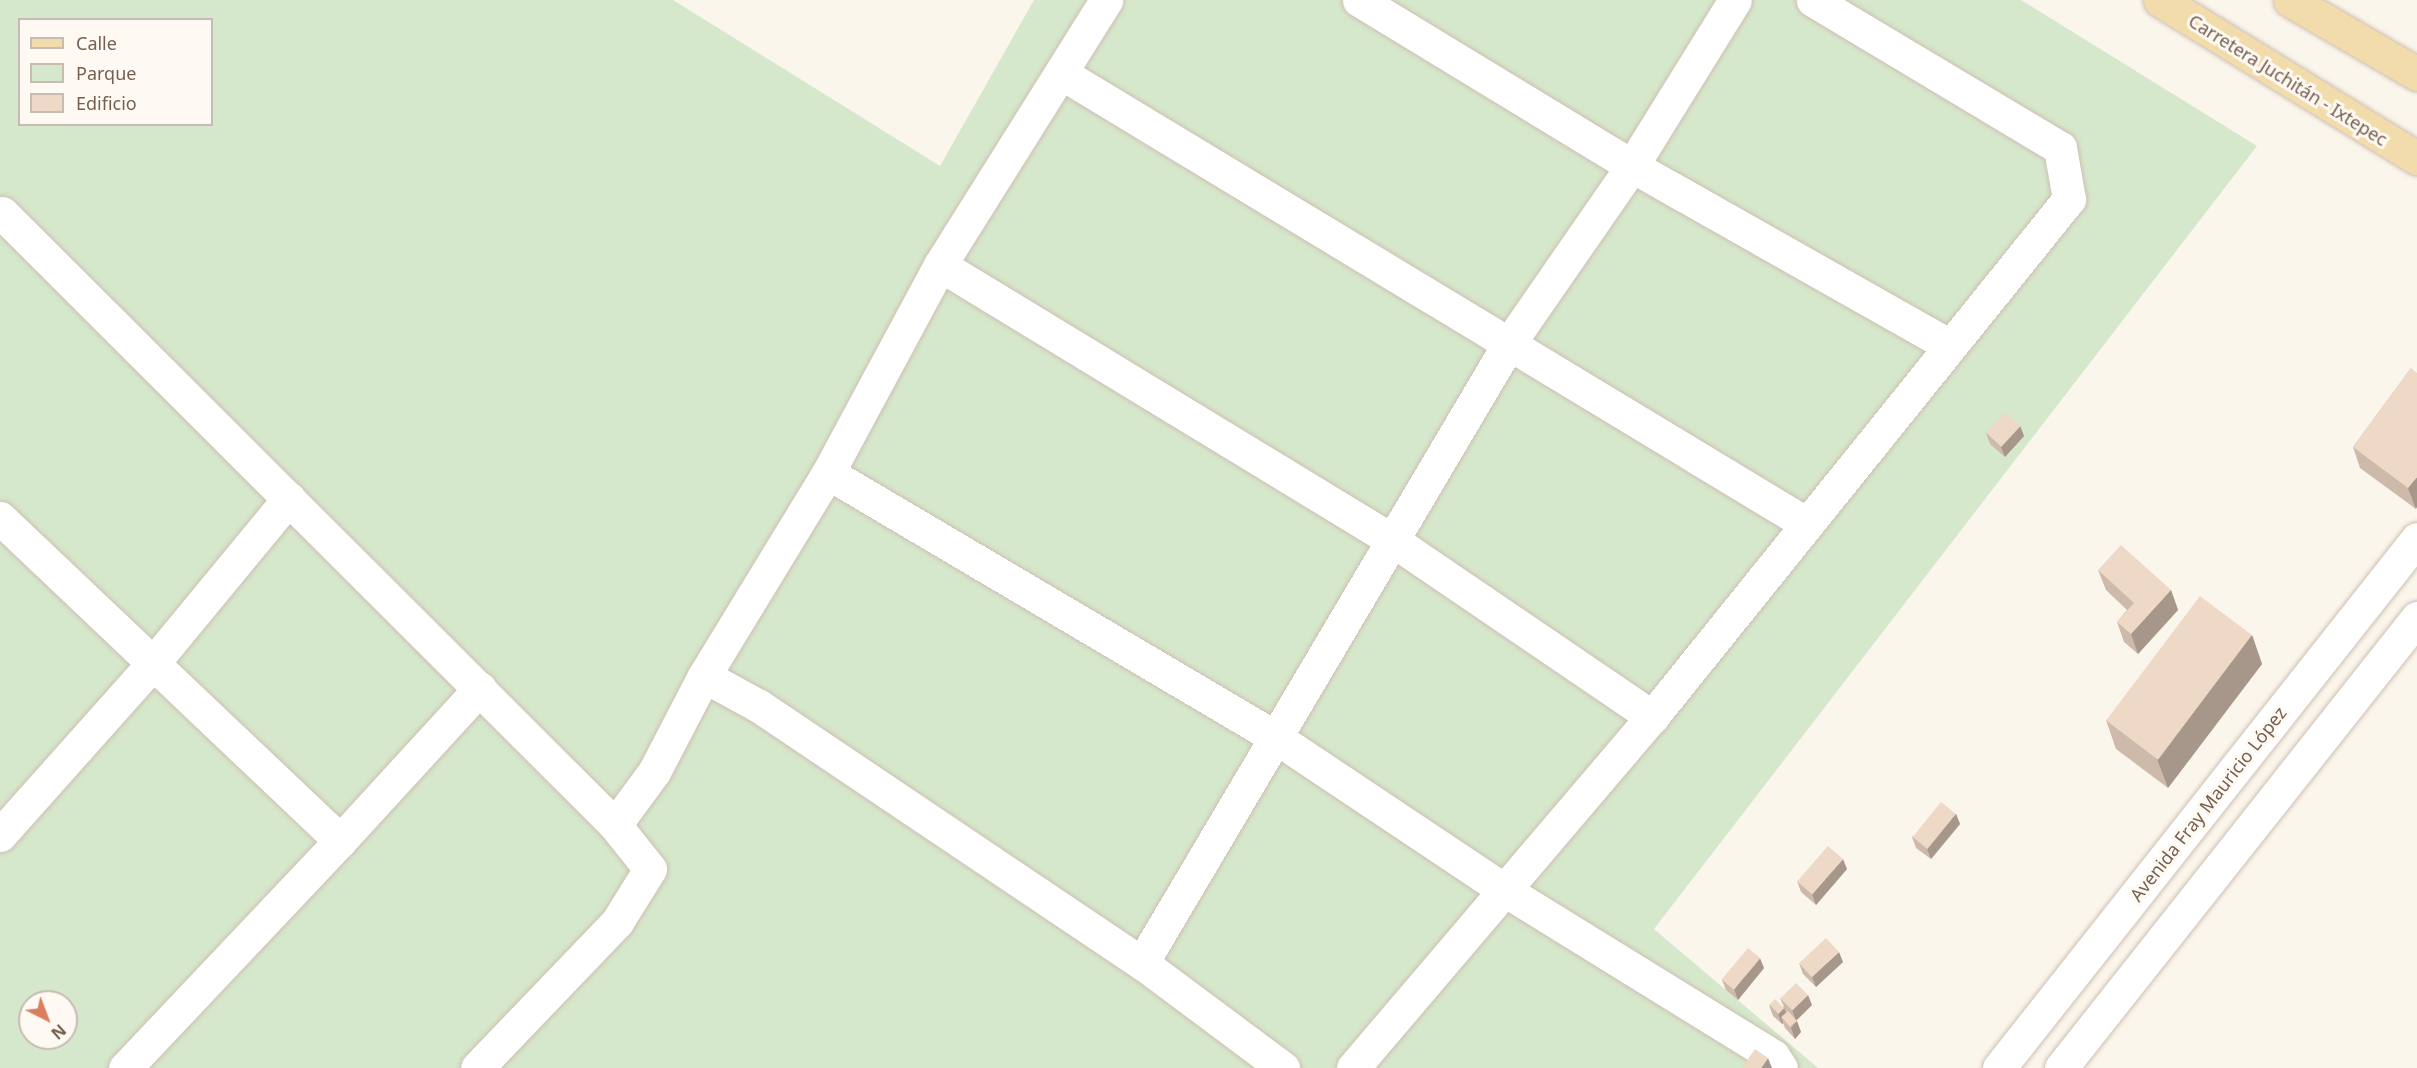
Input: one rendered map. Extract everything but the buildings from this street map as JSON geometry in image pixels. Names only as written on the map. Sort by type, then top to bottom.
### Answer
[{"type":"main road","name":"Carretera Juchitán - Ixtepec","points":[[2160,0],[2417,158]]},
{"type":"main road","points":[[2290,0],[2417,74]]},
{"type":"street","points":[[615,825],[654,772],[704,676],[828,473],[940,265],[1106,0]]},
{"type":"street","points":[[1359,0],[1632,166],[1950,346]]},
{"type":"street","points":[[1142,963],[1508,345],[1632,166],[1735,0]]},
{"type":"street","points":[[1353,1068],[1652,717],[2069,199],[2060,148],[1813,0]]},
{"type":"street","points":[[1061,73],[1807,524]]},
{"type":"street","points":[[2,213],[480,688],[615,825],[650,869],[617,922],[491,1063]]},
{"type":"street","points":[[940,265],[1392,540],[1652,717]]},
{"type":"street","points":[[828,473],[1275,737],[1506,891],[1773,1056],[1781,1068]]},
{"type":"street","points":[[0,835],[154,662],[289,498]]},
{"type":"street","points":[[0,518],[340,841]]},
{"type":"street","name":"Avenida Fray Mauricio López","points":[[1999,1068],[2417,539]]},
{"type":"street","points":[[2061,1068],[2417,618]]},
{"type":"street","points":[[704,676],[759,706],[1142,963],[1284,1068]]},
{"type":"street","points":[[125,1068],[340,841],[480,688]]},
{"type":"green space","points":[[0,0],[673,0],[940,166],[1034,0],[2021,0],[2257,146],[1654,929],[1818,1068],[0,1068]]}]
